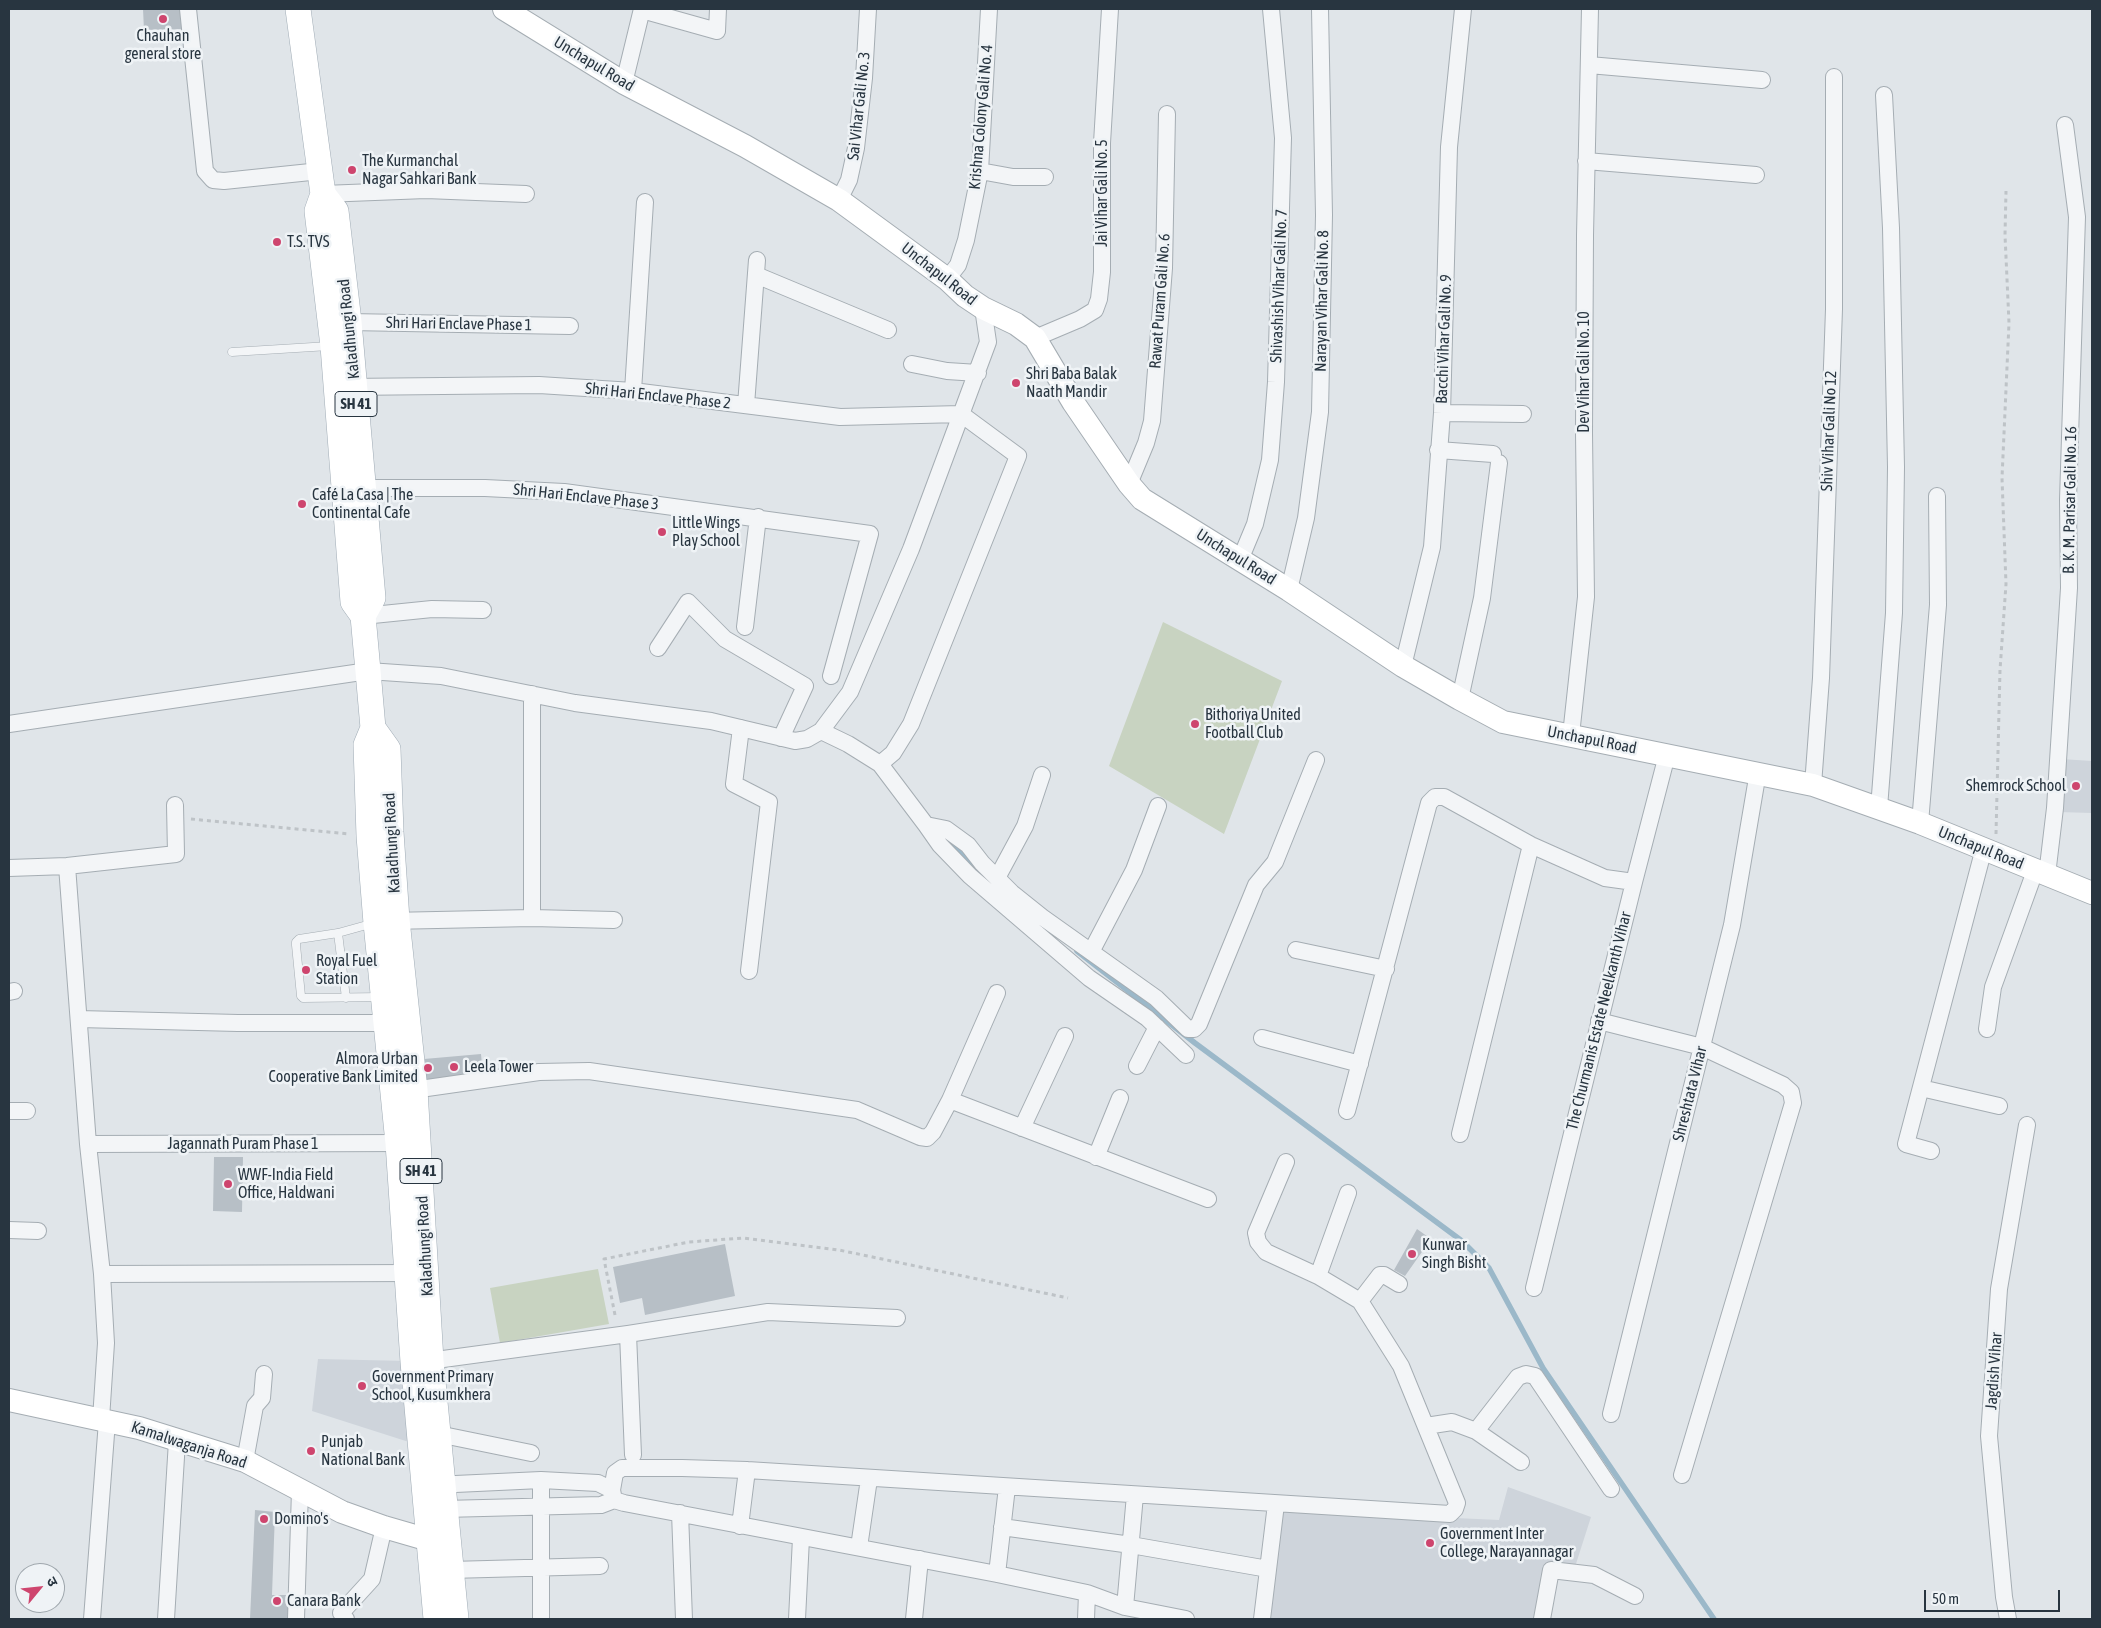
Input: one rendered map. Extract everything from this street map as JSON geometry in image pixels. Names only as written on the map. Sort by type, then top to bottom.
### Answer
[{"type":"main road","name":"Kaladhungi Road","points":[[298,9],[321,182],[317,211],[333,346],[346,387],[363,488],[373,598],[363,616]]},
{"type":"main road","name":"Kaladhungi Road","points":[[321,182],[336,211],[349,322],[346,387],[354,602],[363,616],[373,728],[366,745],[369,836],[386,921],[405,1091],[422,1362],[438,1540],[436,1619]]},
{"type":"main road","name":"Kaladhungi Road","points":[[373,728],[388,749],[391,832],[384,997],[398,1023]]},
{"type":"main road","name":"Kaladhungi Road","points":[[422,1362],[438,1434],[433,1485],[444,1509],[438,1540],[450,1570],[456,1619]]},
{"type":"street","points":[[188,9],[205,172],[213,180],[321,182],[426,190],[526,194]]},
{"type":"street","name":"Unchapul Road","points":[[504,9],[624,83],[745,146],[839,200],[947,279],[965,296],[982,308],[1016,324],[1034,338],[1073,402],[1129,484],[1142,499],[1289,590],[1403,666],[1460,699],[1503,722],[1813,784],[1990,851],[2092,893]]},
{"type":"street","points":[[624,83],[642,9],[717,31],[718,9]]},
{"type":"street","name":"Sai Vihar Gali No. 3","points":[[839,200],[849,180],[856,148],[864,78],[868,9]]},
{"type":"street","name":"Krishna Colony Gali No. 4","points":[[947,279],[958,265],[966,240],[980,171],[989,9]]},
{"type":"street","name":"Jai Vihar Gali No. 5","points":[[1034,338],[1080,319],[1095,310],[1099,299],[1102,272],[1102,143],[1110,9]]},
{"type":"street","name":"Shivashish Vihar Gali No. 7","points":[[1240,560],[1255,524],[1270,460],[1276,382],[1283,138],[1271,9]]},
{"type":"street","name":"Narayan Vihar Gali No. 8","points":[[1289,590],[1306,518],[1320,412],[1324,215],[1320,9]]},
{"type":"street","name":"Bacchi Vihar Gali No. 9","points":[[1403,666],[1432,547],[1442,414],[1449,147],[1463,9]]},
{"type":"street","name":"Dev Vihar Gali No. 10","points":[[1570,735],[1586,597],[1584,423],[1586,161],[1590,9]]},
{"type":"street","points":[[1589,65],[1762,80]]},
{"type":"street","name":"Shiv Vihar Gali No 12","points":[[1813,784],[1821,678],[1834,309],[1834,78]]},
{"type":"street","points":[[1879,808],[1894,613],[1896,467],[1891,228],[1884,95]]},
{"type":"street","name":"Rawat Puram Gali No. 6","points":[[1129,484],[1146,443],[1152,421],[1164,268],[1167,114]]},
{"type":"street","name":"B. K. M. Parisar Gali No. 16","points":[[1987,1029],[1993,987],[2041,873],[2055,808],[2069,588],[2068,500],[2077,217],[2064,125]]},
{"type":"street","points":[[1586,161],[1756,175]]},
{"type":"street","points":[[980,171],[1013,178],[1045,177]]},
{"type":"street","points":[[633,391],[645,202]]},
{"type":"street","points":[[746,405],[757,267],[888,330]]},
{"type":"street","points":[[9,724],[368,671],[441,676],[575,702],[712,721],[795,741],[807,739],[821,731],[850,692],[911,549],[988,342],[982,308]]},
{"type":"street","name":"Shri Hari Enclave Phase 1","points":[[349,322],[570,326]]},
{"type":"street","points":[[912,364],[947,371],[978,373]]},
{"type":"street","name":"Shri Hari Enclave Phase 2","points":[[346,387],[538,385],[633,391],[840,417],[961,414]]},
{"type":"street","points":[[880,764],[893,753],[911,724],[1018,456],[961,414]]},
{"type":"street","points":[[1442,414],[1523,414]]},
{"type":"street","points":[[1438,450],[1496,459],[1482,598],[1460,699]]},
{"type":"street","name":"Shri Hari Enclave Phase 3","points":[[363,488],[485,488],[564,492],[758,517],[870,534],[830,676]]},
{"type":"street","points":[[1920,824],[1938,605],[1937,496]]},
{"type":"street","points":[[745,627],[758,517]]},
{"type":"street","points":[[658,648],[688,602],[725,639],[805,686],[781,738]]},
{"type":"street","points":[[363,616],[432,609],[483,610]]},
{"type":"street","points":[[532,694],[532,918]]},
{"type":"street","points":[[741,728],[734,784],[769,802],[749,971]]},
{"type":"street","points":[[821,731],[848,744],[880,764],[946,851],[970,876],[1089,978],[1148,1018],[1186,1055]]},
{"type":"street","name":"The Churmanis Estate Neelkanth Vihar","points":[[1534,1288],[1599,1021],[1668,755]]},
{"type":"street","points":[[926,825],[946,829],[968,845],[997,878],[1042,917],[1156,998],[1188,1029],[1194,1029],[1199,1024],[1256,884],[1275,862],[1316,760]]},
{"type":"street","name":"Shreshtata Vihar","points":[[1611,1414],[1732,925],[1758,772]]},
{"type":"street","points":[[997,878],[1025,826],[1042,775]]},
{"type":"street","points":[[1347,1111],[1429,803],[1435,797],[1444,797],[1531,845],[1605,878],[1634,882]]},
{"type":"street","points":[[1091,952],[1134,870],[1158,806]]},
{"type":"street","points":[[9,868],[67,866],[176,854],[175,811]]},
{"type":"street","points":[[1460,1134],[1531,845]]},
{"type":"street","points":[[1931,1151],[1906,1144],[1990,851]]},
{"type":"street","points":[[67,866],[88,1144],[102,1274],[106,1343],[104,1420],[92,1619]]},
{"type":"street","points":[[386,921],[532,918],[614,920]]},
{"type":"street","points":[[1296,950],[1386,968]]},
{"type":"street","points":[[405,1091],[539,1072],[589,1071],[858,1110],[926,1138],[933,1132],[950,1100],[997,992]]},
{"type":"street","points":[[79,1019],[398,1023]]},
{"type":"street","points":[[1599,1021],[1702,1047],[1783,1085],[1791,1092],[1792,1103],[1682,1475]]},
{"type":"street","points":[[1137,1066],[1158,1028]]},
{"type":"street","points":[[1022,1128],[1064,1036]]},
{"type":"street","points":[[1262,1038],[1360,1064]]},
{"type":"street","points":[[1921,1088],[1998,1106]]},
{"type":"street","points":[[1096,1156],[1120,1098]]},
{"type":"street","points":[[950,1100],[1208,1199]]},
{"type":"street","points":[[9,1111],[27,1111]]},
{"type":"street","name":"Jagdish Vihar","points":[[2008,1619],[2004,1597],[1989,1436],[1999,1289],[2028,1124]]},
{"type":"street","name":"Jagannath Puram Phase 1","points":[[88,1144],[409,1142]]},
{"type":"street","points":[[444,1509],[601,1505],[613,1495],[615,1473],[622,1468],[747,1470],[1450,1514],[1456,1509],[1457,1503],[1401,1366],[1360,1301],[1318,1276],[1266,1252],[1258,1242],[1256,1234],[1286,1162]]},
{"type":"street","points":[[1318,1276],[1348,1193]]},
{"type":"street","points":[[9,1230],[38,1231]]},
{"type":"street","points":[[102,1274],[416,1274]]},
{"type":"street","points":[[1360,1301],[1380,1276],[1384,1275],[1400,1284]]},
{"type":"street","points":[[422,1362],[628,1334],[768,1312],[897,1318]]},
{"type":"street","points":[[628,1334],[632,1455]]},
{"type":"street","points":[[245,1461],[255,1406],[262,1398],[264,1374]]},
{"type":"street","points":[[1476,1431],[1518,1377],[1526,1374],[1535,1376],[1611,1489]]},
{"type":"street","name":"Kamalwaganja Road","points":[[9,1400],[139,1428],[245,1461],[342,1512],[384,1527],[438,1540]]},
{"type":"street","points":[[1426,1426],[1452,1422],[1476,1431],[1521,1462]]},
{"type":"street","points":[[438,1434],[531,1453]]},
{"type":"street","points":[[166,1619],[177,1441]]},
{"type":"street","points":[[740,1526],[747,1470]]},
{"type":"street","points":[[859,1547],[869,1479]]},
{"type":"street","points":[[433,1485],[541,1480],[598,1483],[613,1495],[680,1513],[801,1538],[859,1547],[997,1574],[1087,1593],[1151,1616],[1186,1619]]},
{"type":"street","points":[[541,1480],[541,1619]]},
{"type":"street","points":[[997,1574],[1006,1487]]},
{"type":"street","points":[[296,1619],[300,1490]]},
{"type":"street","points":[[1125,1607],[1135,1495]]},
{"type":"street","points":[[1262,1619],[1276,1504]]},
{"type":"street","points":[[680,1513],[684,1619]]},
{"type":"street","points":[[346,1619],[341,1613],[372,1579],[384,1527]]},
{"type":"street","points":[[1002,1527],[1268,1568]]},
{"type":"street","points":[[798,1619],[801,1538]]},
{"type":"street","points":[[914,1619],[920,1559]]},
{"type":"street","points":[[450,1570],[540,1566],[600,1566]]},
{"type":"street","points":[[1542,1619],[1551,1570],[1594,1575],[1635,1596]]},
{"type":"street","points":[[1086,1619],[1087,1593]]},
{"type":"lane","points":[[232,352],[333,346]]},
{"type":"lane","points":[[384,997],[305,1000],[301,996],[296,942],[299,939],[338,933],[386,921]]},
{"type":"lane","points":[[338,933],[346,998]]},
{"type":"path","points":[[1990,851],[2006,584],[2002,478],[2009,323],[2005,236],[2006,190]]},
{"type":"path","points":[[175,811],[369,836]]},
{"type":"path","points":[[615,1315],[604,1259],[689,1242],[743,1238],[839,1250],[1068,1298]]},
{"type":"shaded area","name":"Shemrock School","points":[[2061,759],[2092,761],[2092,813],[2058,812]]},
{"type":"shaded area","name":"Government Primary School, Kusumkhera","points":[[318,1359],[408,1361],[412,1443],[312,1411]]},
{"type":"shaded area","name":"Government Inter College, Narayannagar","points":[[1508,1487],[1591,1517],[1574,1570],[1546,1567],[1536,1619],[1271,1619],[1280,1510],[1499,1520]]},
{"type":"green space","name":"Bithoriya United Football Club","points":[[1163,622],[1282,681],[1224,834],[1109,766]]},
{"type":"green space","points":[[598,1269],[609,1324],[500,1343],[490,1288]]},
{"type":"building","name":"Chauhan general store","points":[[143,9],[183,9],[184,29],[144,30]]},
{"type":"building","name":"Leela Tower","points":[[481,1054],[483,1075],[426,1080],[424,1059]]},
{"type":"building","name":"WWF-India Field Office, Haldwani","points":[[214,1157],[243,1157],[242,1212],[213,1211]]},
{"type":"building","name":"Kunwar Singh Bisht","points":[[1417,1229],[1431,1239],[1405,1276],[1394,1270]]},
{"type":"building","points":[[725,1244],[735,1296],[645,1315],[642,1298],[620,1303],[613,1267]]},
{"type":"building","points":[[255,1510],[275,1512],[272,1595],[289,1595],[288,1619],[250,1619]]},
{"type":"waterway","points":[[947,841],[981,873]]},
{"type":"waterway","points":[[1077,951],[1195,1043],[1462,1241],[1489,1268],[1543,1368],[1714,1619]]},
{"type":"place","name":"Chauhan general store","points":[[163,19]]},
{"type":"place","name":"The Kurmanchal Nagar Sahkari Bank","points":[[352,170]]},
{"type":"place","name":"T.S. TVS","points":[[277,242]]},
{"type":"place","name":"Shri Baba Balak Naath Mandir","points":[[1016,383]]},
{"type":"place","name":"Café La Casa | The Continental Cafe","points":[[302,504]]},
{"type":"place","name":"Little Wings Play School","points":[[662,532]]},
{"type":"place","name":"Bithoriya United Football Club","points":[[1195,724]]},
{"type":"place","name":"Shemrock School","points":[[2076,786]]},
{"type":"place","name":"Royal Fuel Station","points":[[306,970]]},
{"type":"place","name":"Leela Tower","points":[[454,1067]]},
{"type":"place","name":"Almora Urban Cooperative Bank Limited","points":[[428,1068]]},
{"type":"place","name":"WWF-India Field Office, Haldwani","points":[[228,1184]]},
{"type":"place","name":"Kunwar Singh Bisht","points":[[1412,1254]]},
{"type":"place","name":"Government Primary School, Kusumkhera","points":[[362,1386]]},
{"type":"place","name":"Punjab National Bank","points":[[311,1451]]},
{"type":"place","name":"Domino's","points":[[264,1519]]},
{"type":"place","name":"Government Inter College, Narayannagar","points":[[1430,1543]]},
{"type":"place","name":"Canara Bank","points":[[277,1601]]}]
